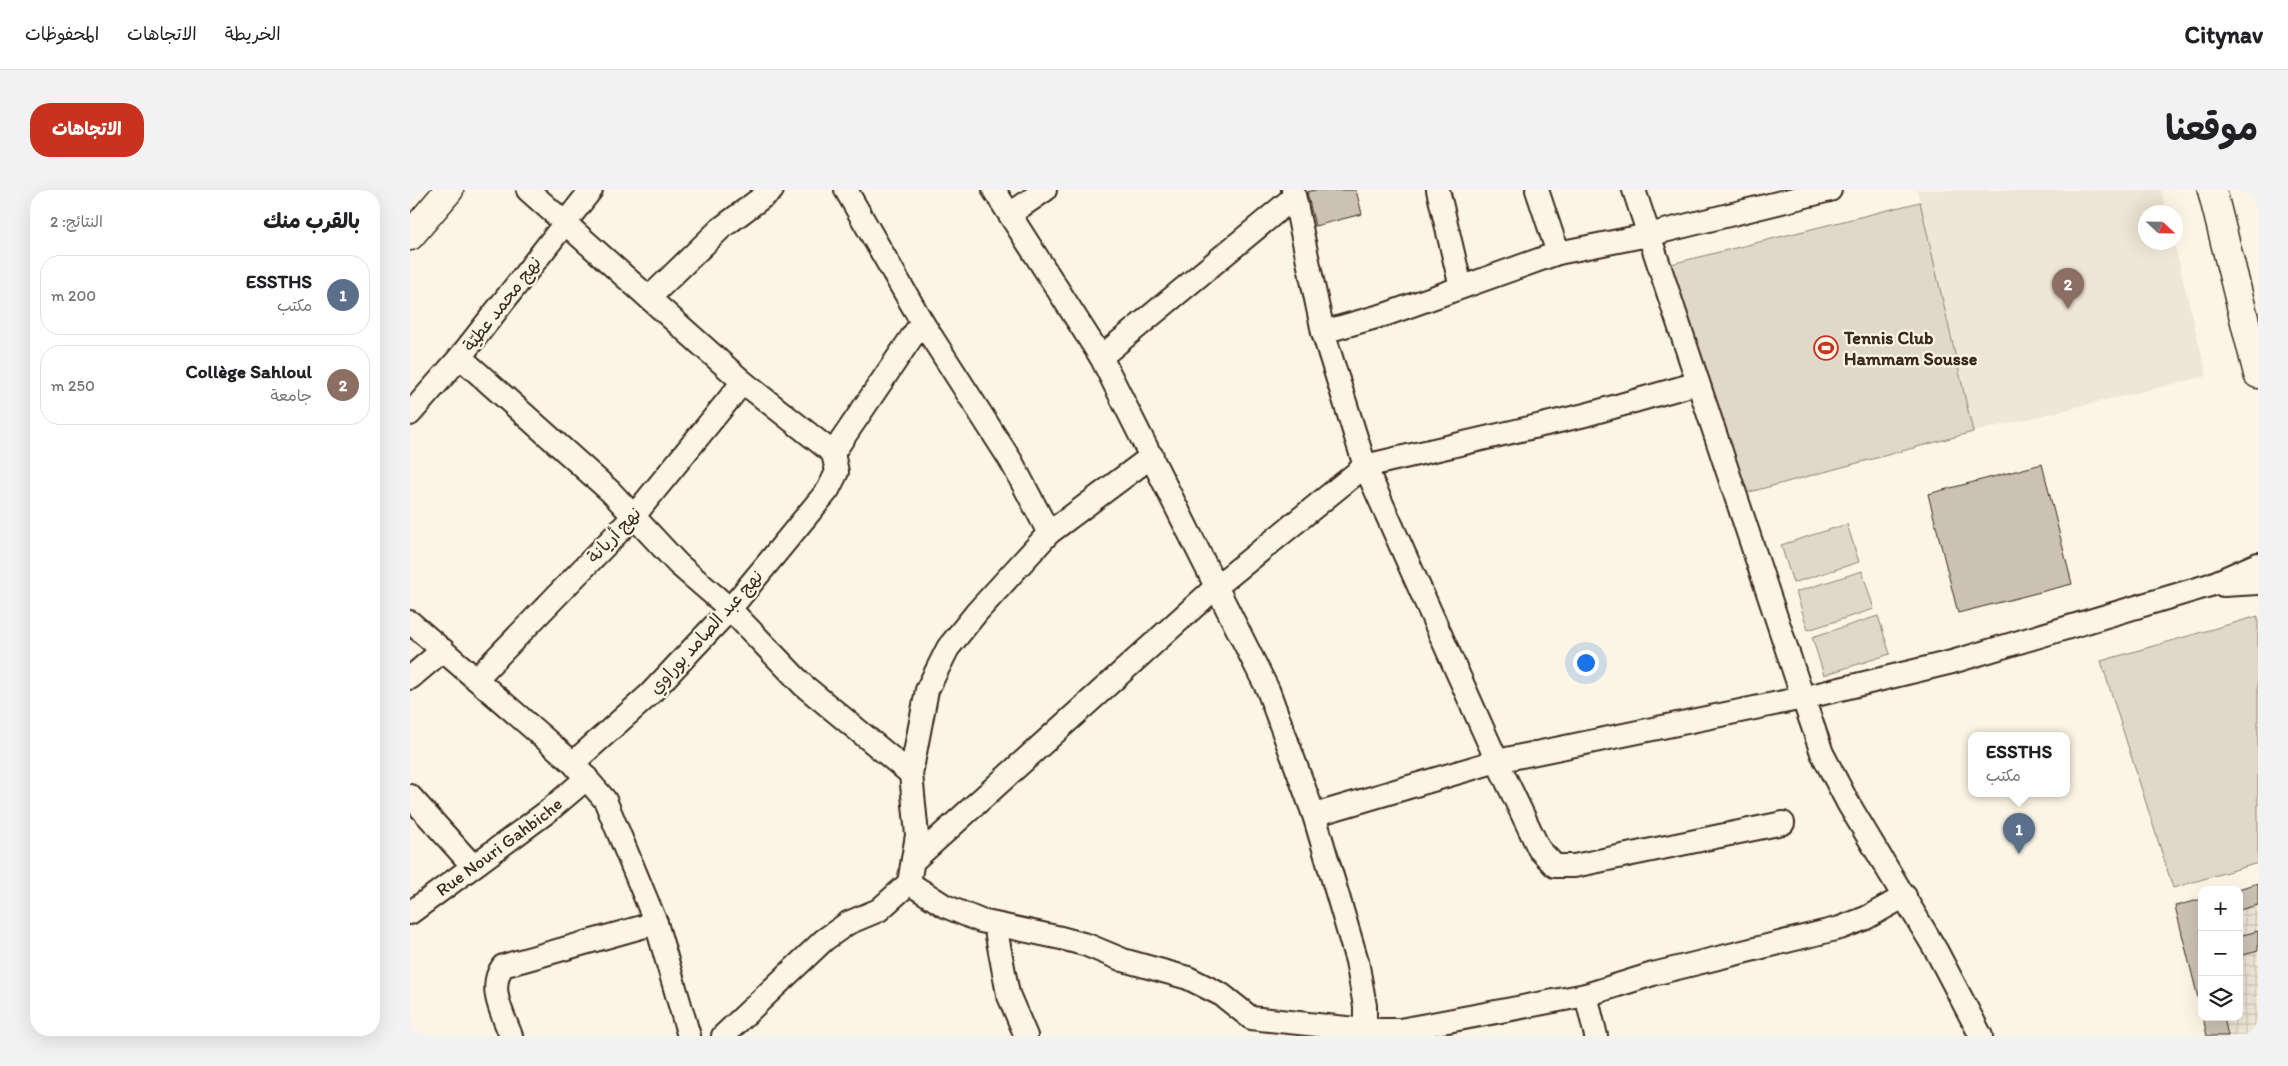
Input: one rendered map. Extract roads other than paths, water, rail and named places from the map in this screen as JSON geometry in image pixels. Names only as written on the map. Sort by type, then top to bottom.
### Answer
[{"type":"main road","points":[[410,236],[448,190]]},
{"type":"main road","points":[[2212,190],[2258,374]]},
{"type":"street","points":[[528,190],[743,382],[833,453],[922,322]]},
{"type":"street","name":"نهج محمد عطيّة","points":[[410,414],[460,357],[591,190]]},
{"type":"street","points":[[649,298],[720,229],[772,190]]},
{"type":"street","points":[[846,190],[922,322],[1011,461],[1049,533]]},
{"type":"street","points":[[994,190],[1101,357],[1268,690],[1314,815],[1357,961],[1365,1006],[1364,1033]]},
{"type":"street","points":[[1010,214],[1045,190]]},
{"type":"street","points":[[1438,190],[1461,287]]},
{"type":"street","points":[[1538,190],[1558,253]]},
{"type":"street","points":[[1634,190],[1822,753],[1905,896],[1981,1036]]},
{"type":"street","points":[[1323,332],[1387,314],[1558,253],[1648,235],[1830,190]]},
{"type":"street","points":[[1101,357],[1294,193],[1323,332],[1365,466],[1497,761],[1539,849],[1556,866],[1574,866],[1783,823]]},
{"type":"street","points":[[460,357],[611,492],[678,564],[730,609],[803,685],[911,774]]},
{"type":"street","name":"نهج أريانة","points":[[476,679],[633,517],[743,382]]},
{"type":"street","points":[[913,861],[1216,586],[1365,466],[1556,423],[1698,383]]},
{"type":"street","name":"نهج عبد الصامد بوراوي","points":[[580,770],[730,609],[828,490],[837,472],[833,453]]},
{"type":"street","points":[[723,1036],[824,940],[848,923],[879,910],[909,883],[917,835],[911,774],[927,690],[948,648],[977,612],[1049,533],[1152,456]]},
{"type":"street","points":[[1314,815],[1497,761],[1803,698],[1952,662],[2210,585],[2258,564]]},
{"type":"street","points":[[2210,585],[2258,583]]},
{"type":"street","points":[[410,622],[580,770],[605,800],[656,923],[689,1036]]},
{"type":"street","points":[[410,678],[443,650]]},
{"type":"street","name":"Rue Nouri Gahbiche","points":[[410,913],[472,866],[524,830],[580,770]]},
{"type":"street","points":[[410,796],[472,866]]},
{"type":"street","points":[[909,883],[964,915],[995,925],[1078,942],[1123,960],[1188,978],[1214,990],[1247,1027],[1364,1033],[1400,1030],[1586,995],[1653,974],[1840,928],[1866,918],[1905,896]]},
{"type":"street","points":[[511,1036],[496,992],[496,977],[503,966],[656,923]]},
{"type":"street","points":[[995,925],[1008,994],[1026,1036]]},
{"type":"street","points":[[1586,995],[1596,1036]]},
{"type":"place","name":"Collège Sahloul","points":[[2068,309]]},
{"type":"place","name":"Tennis Club Hammam Sousse","points":[[1826,348]]},
{"type":"place","name":"ESSTHS","points":[[2019,854]]}]
